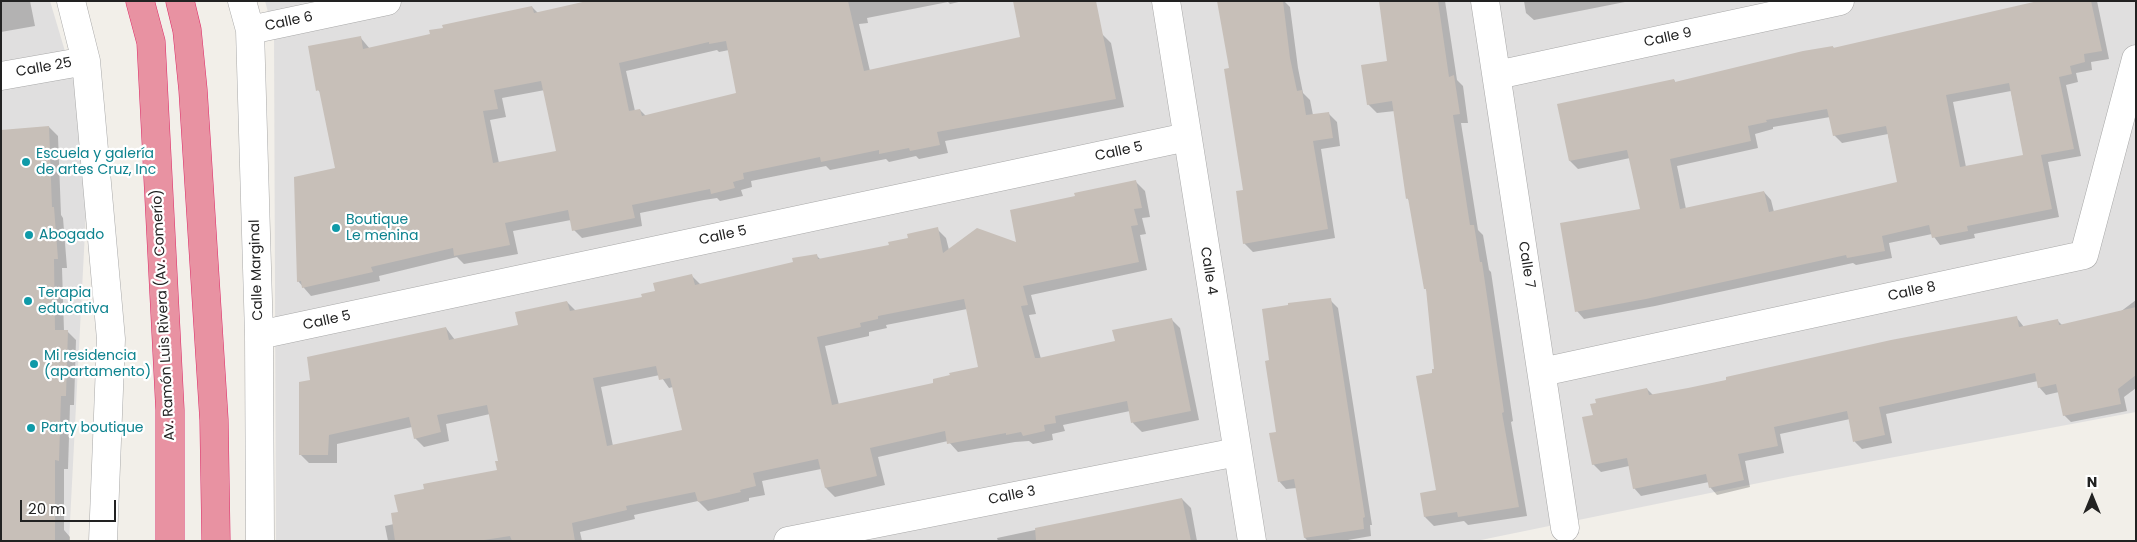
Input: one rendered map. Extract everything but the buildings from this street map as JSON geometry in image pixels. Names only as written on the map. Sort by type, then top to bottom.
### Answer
[{"type":"highway","name":"Av. Ramón Luis Rivera (Av. Comerío)","points":[[140,1],[151,42],[170,410],[170,541]]},
{"type":"highway","points":[[180,1],[187,30],[193,90],[214,420],[216,541]]},
{"type":"street","points":[[71,1],[86,61],[111,339],[103,541]]},
{"type":"street","name":"Calle Marginal","points":[[242,1],[250,30],[259,335],[260,541]]},
{"type":"street","name":"Calle 6","points":[[250,30],[387,1]]},
{"type":"street","name":"Calle 4","points":[[1166,1],[1252,541]]},
{"type":"street","name":"Calle 7","points":[[1485,1],[1565,528]]},
{"type":"street","name":"Calle 9","points":[[1497,75],[1840,1]]},
{"type":"street","name":"Calle 8","points":[[1542,372],[2084,255],[2136,60]]},
{"type":"street","name":"Calle 25","points":[[1,76],[86,61]]},
{"type":"street","name":"Calle 5","points":[[259,335],[1187,137]]},
{"type":"street","name":"Calle 3","points":[[788,541],[1237,452]]},
{"type":"shaded area","points":[[1,1],[50,1],[90,135],[69,541],[1,541]]},
{"type":"shaded area","points":[[265,1],[2136,1],[2136,412],[1793,476],[1476,541],[276,541],[274,34]]},
{"type":"place","name":"Escuela y galería de artes Cruz, Inc","points":[[26,162]]},
{"type":"place","name":"Boutique Le menina","points":[[336,228]]},
{"type":"place","name":"Abogado","points":[[29,235]]},
{"type":"place","name":"Terapia educativa","points":[[28,301]]},
{"type":"place","name":"Mi residencia (apartamento)","points":[[34,364]]},
{"type":"place","name":"Party boutique","points":[[31,428]]}]
